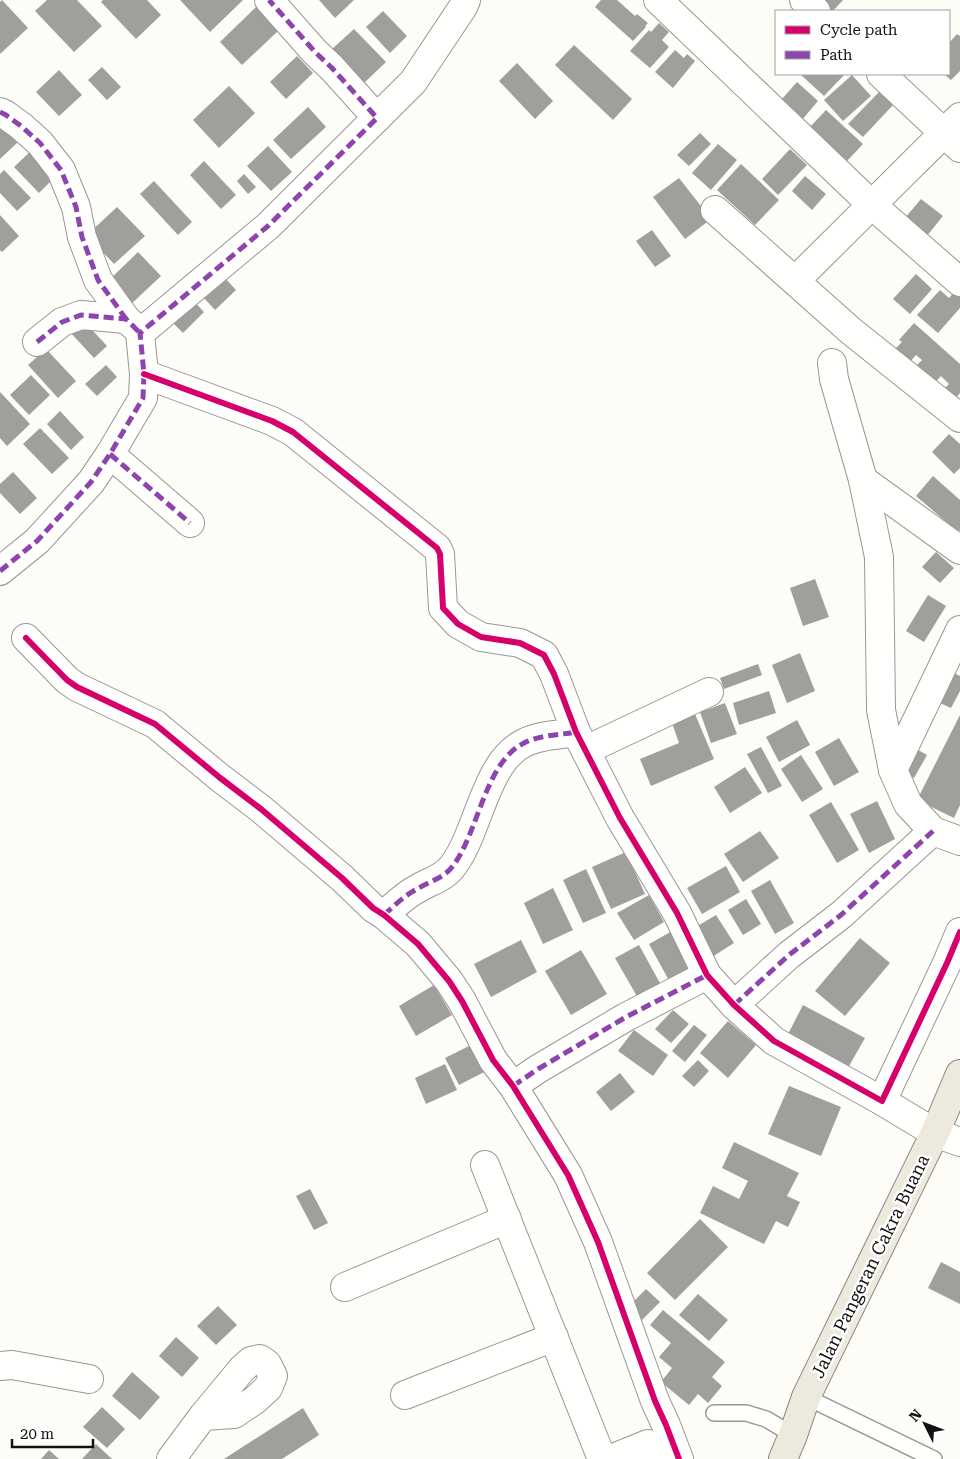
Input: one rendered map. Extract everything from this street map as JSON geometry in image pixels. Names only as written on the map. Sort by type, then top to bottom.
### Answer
[{"type":"main road","name":"Jalan Pangeran Cakra Buana","points":[[788,1447],[814,1401],[949,1138],[959,1077]]},
{"type":"street","points":[[269,0],[314,52],[332,68],[377,118]]},
{"type":"street","points":[[37,342],[62,322],[80,315],[133,326],[268,226],[413,82],[466,0]]},
{"type":"street","points":[[658,0],[872,205],[960,282]]},
{"type":"street","points":[[804,0],[815,10]]},
{"type":"street","points":[[795,280],[872,205],[954,132],[882,75]]},
{"type":"street","points":[[0,112],[6,114],[40,143],[61,170],[76,208],[82,236],[98,280],[133,326],[144,374],[143,398],[91,482],[37,541],[0,570]]},
{"type":"street","points":[[715,210],[851,331],[960,418]]},
{"type":"street","points":[[832,363],[834,380],[863,480],[879,557],[881,710],[893,770],[908,804],[933,831],[960,841]]},
{"type":"street","points":[[144,374],[272,421],[293,432],[436,548],[440,554],[443,608],[458,624],[481,637],[520,643],[544,655],[554,674],[581,741],[620,818],[677,913],[707,975],[734,1005],[774,1041],[949,1138]]},
{"type":"street","points":[[110,454],[190,523]]},
{"type":"street","points":[[863,480],[960,550]]},
{"type":"street","points":[[893,770],[960,630]]},
{"type":"street","points":[[26,638],[67,680],[77,687],[155,724],[268,815],[342,878],[373,908],[418,944],[449,981],[462,1001],[493,1060],[512,1086],[568,1175],[598,1242],[655,1402],[679,1459]]},
{"type":"street","points":[[384,915],[415,889],[433,881],[451,869],[460,857],[470,837],[486,793],[500,764],[511,752],[524,743],[541,738],[581,741],[709,692]]},
{"type":"street","points":[[734,1005],[789,955],[842,915],[933,831]]},
{"type":"street","points":[[882,1101],[953,966],[960,932]]},
{"type":"street","points":[[512,1086],[626,1017],[707,975]]},
{"type":"street","points":[[485,1165],[602,1459]]},
{"type":"street","points":[[345,1287],[507,1219]]},
{"type":"street","points":[[405,1395],[554,1337]]},
{"type":"street","points":[[0,1366],[12,1365],[89,1379]]},
{"type":"street","points":[[171,1459],[203,1416]]},
{"type":"street","points":[[611,1459],[648,1444],[656,1459]]},
{"type":"lane","points":[[814,1401],[934,1459]]},
{"type":"lane","points":[[714,1413],[746,1413],[766,1419],[788,1447]]},
{"type":"building","points":[[2,0],[28,28],[0,54],[0,2]]},
{"type":"building","points":[[47,0],[77,0],[102,26],[74,52],[35,11]]},
{"type":"building","points":[[103,0],[147,0],[161,15],[136,39],[101,2]]},
{"type":"building","points":[[180,0],[243,0],[210,32]]},
{"type":"building","points":[[319,0],[354,0],[335,18]]},
{"type":"building","points":[[601,0],[617,0],[635,16],[637,14],[648,23],[646,27],[633,41],[595,7]]},
{"type":"building","points":[[809,0],[843,0],[834,10],[821,10]]},
{"type":"building","points":[[256,7],[278,31],[242,65],[220,42]]},
{"type":"building","points":[[383,11],[407,36],[390,53],[366,27]]},
{"type":"building","points":[[659,23],[669,32],[662,40],[669,47],[650,68],[630,51],[649,30],[651,32]]},
{"type":"building","points":[[354,29],[386,62],[363,84],[331,50]]},
{"type":"building","points":[[957,34],[960,36],[960,71],[951,80],[945,75],[950,75],[950,42]]},
{"type":"building","points":[[574,45],[632,99],[613,120],[555,65]]},
{"type":"building","points":[[675,50],[684,58],[687,54],[695,61],[673,88],[655,72]]},
{"type":"building","points":[[297,56],[313,73],[286,99],[270,82]]},
{"type":"building","points":[[517,63],[553,101],[535,119],[499,81]]},
{"type":"building","points":[[102,67],[121,87],[107,100],[88,80]]},
{"type":"building","points":[[59,70],[82,95],[59,116],[36,92]]},
{"type":"building","points":[[801,75],[844,75],[824,96]]},
{"type":"building","points":[[852,75],[871,96],[843,121],[824,100]]},
{"type":"building","points":[[797,82],[818,101],[796,127],[774,108]]},
{"type":"building","points":[[229,86],[255,113],[219,148],[193,120]]},
{"type":"building","points":[[879,92],[893,105],[863,137],[848,124]]},
{"type":"building","points":[[308,107],[326,127],[291,159],[273,140]]},
{"type":"building","points":[[826,110],[863,144],[847,161],[810,127]]},
{"type":"building","points":[[0,123],[18,142],[0,159]]},
{"type":"building","points":[[700,133],[711,144],[689,166],[677,155]]},
{"type":"building","points":[[718,144],[737,160],[711,190],[692,173]]},
{"type":"building","points":[[268,146],[292,172],[271,191],[247,166]]},
{"type":"building","points":[[33,149],[57,175],[39,193],[14,167]]},
{"type":"building","points":[[790,149],[807,165],[778,195],[762,179]]},
{"type":"building","points":[[204,161],[236,195],[221,209],[190,175]]},
{"type":"building","points":[[741,164],[779,200],[755,225],[717,190]]},
{"type":"building","points":[[4,170],[31,198],[17,211],[0,193],[0,174]]},
{"type":"building","points":[[244,174],[256,187],[248,194],[237,181]]},
{"type":"building","points":[[805,176],[826,194],[812,210],[792,191]]},
{"type":"building","points":[[679,178],[711,219],[685,239],[653,197]]},
{"type":"building","points":[[154,181],[192,222],[178,235],[140,194]]},
{"type":"building","points":[[921,199],[943,216],[926,237],[905,218]]},
{"type":"building","points":[[117,207],[145,236],[114,264],[87,235]]},
{"type":"building","points":[[0,215],[19,236],[2,252],[0,250]]},
{"type":"building","points":[[652,230],[671,256],[655,267],[636,241]]},
{"type":"building","points":[[138,252],[161,276],[129,306],[106,283]]},
{"type":"building","points":[[916,274],[932,289],[910,314],[893,299]]},
{"type":"building","points":[[224,277],[236,290],[215,310],[203,297]]},
{"type":"building","points":[[940,290],[949,298],[954,292],[960,297],[960,308],[938,333],[917,315]]},
{"type":"building","points":[[191,298],[204,312],[183,333],[169,319]]},
{"type":"building","points":[[81,318],[107,346],[94,358],[69,331]]},
{"type":"building","points":[[914,323],[960,364],[960,393],[955,399],[944,389],[949,384],[941,376],[934,384],[915,367],[922,360],[916,355],[908,364],[893,351],[902,342],[899,340]]},
{"type":"building","points":[[46,349],[76,381],[58,398],[28,365]]},
{"type":"building","points":[[106,365],[117,377],[97,396],[85,384]]},
{"type":"building","points":[[31,375],[50,395],[29,415],[10,395]]},
{"type":"building","points":[[0,392],[30,424],[7,446],[0,438]]},
{"type":"building","points":[[60,411],[84,437],[71,450],[47,424]]},
{"type":"building","points":[[40,428],[69,458],[52,474],[23,444]]},
{"type":"building","points":[[949,434],[960,444],[960,468],[954,474],[932,452]]},
{"type":"building","points":[[13,472],[37,498],[20,514],[0,493],[0,484]]},
{"type":"building","points":[[933,476],[960,500],[960,530],[958,532],[916,496]]},
{"type":"building","points":[[936,552],[954,568],[940,583],[922,567]]},
{"type":"building","points":[[815,579],[829,617],[803,626],[790,588]]},
{"type":"building","points":[[928,595],[946,606],[924,642],[906,631]]},
{"type":"building","points":[[800,653],[815,691],[787,703],[772,665]]},
{"type":"building","points":[[758,664],[762,675],[724,689],[720,678]]},
{"type":"building","points":[[948,670],[960,676],[960,691],[951,708],[933,700]]},
{"type":"building","points":[[769,691],[776,713],[739,725],[733,703]]},
{"type":"building","points":[[725,703],[737,734],[711,743],[700,712]]},
{"type":"building","points":[[695,714],[714,759],[651,786],[640,759],[679,743],[672,723]]},
{"type":"building","points":[[960,715],[960,805],[954,818],[917,800]]},
{"type":"building","points":[[797,720],[810,745],[779,762],[766,737]]},
{"type":"building","points":[[839,738],[859,772],[834,786],[815,752]]},
{"type":"building","points":[[761,747],[782,786],[768,793],[747,754]]},
{"type":"building","points":[[913,747],[927,755],[914,778],[900,769]]},
{"type":"building","points":[[801,755],[823,789],[802,802],[781,769]]},
{"type":"building","points":[[745,767],[762,793],[730,813],[714,787]]},
{"type":"building","points":[[877,801],[895,839],[869,853],[850,814]]},
{"type":"building","points":[[831,802],[859,850],[837,863],[809,815]]},
{"type":"building","points":[[760,831],[779,858],[743,882],[724,854]]},
{"type":"building","points":[[626,852],[645,894],[611,909],[592,867]]},
{"type":"building","points":[[726,866],[740,892],[702,914],[687,888]]},
{"type":"building","points":[[586,869],[606,913],[583,923],[563,880]]},
{"type":"building","points":[[770,880],[794,923],[775,934],[751,891]]},
{"type":"building","points":[[553,888],[573,930],[543,944],[524,903]]},
{"type":"building","points":[[649,895],[664,922],[634,940],[617,913]]},
{"type":"building","points":[[746,899],[761,924],[743,935],[728,910]]},
{"type":"building","points":[[716,915],[734,943],[712,957],[694,928]]},
{"type":"building","points":[[674,930],[697,972],[672,986],[649,944]]},
{"type":"building","points":[[860,938],[890,963],[845,1016],[815,991]]},
{"type":"building","points":[[521,940],[537,972],[491,997],[474,964]]},
{"type":"building","points":[[639,945],[661,985],[638,998],[615,958]]},
{"type":"building","points":[[581,950],[607,994],[571,1015],[545,971]]},
{"type":"building","points":[[434,985],[452,1015],[416,1036],[399,1006]]},
{"type":"building","points":[[803,1005],[865,1038],[849,1066],[788,1034]]},
{"type":"building","points":[[673,1010],[689,1024],[671,1043],[655,1029]]},
{"type":"building","points":[[728,1021],[756,1045],[728,1078],[700,1053]]},
{"type":"building","points":[[694,1025],[707,1035],[685,1062],[672,1051]]},
{"type":"building","points":[[634,1030],[668,1055],[653,1076],[618,1051]]},
{"type":"building","points":[[477,1042],[490,1069],[459,1085],[445,1058]]},
{"type":"building","points":[[698,1060],[709,1071],[694,1087],[682,1076]]},
{"type":"building","points":[[445,1064],[457,1090],[426,1104],[415,1078]]},
{"type":"building","points":[[620,1073],[635,1092],[611,1111],[596,1092]]},
{"type":"building","points":[[789,1086],[841,1107],[821,1156],[768,1134]]},
{"type":"building","points":[[734,1142],[799,1173],[787,1196],[800,1202],[788,1227],[776,1221],[764,1244],[700,1213],[713,1186],[739,1199],[748,1181],[722,1168]]},
{"type":"building","points":[[310,1189],[328,1223],[314,1230],[296,1196]]},
{"type":"building","points":[[700,1219],[728,1247],[675,1300],[647,1273]]},
{"type":"building","points":[[941,1262],[960,1272],[960,1304],[928,1288]]},
{"type":"building","points":[[646,1289],[660,1302],[642,1320],[628,1307]]},
{"type":"building","points":[[698,1294],[728,1320],[709,1341],[679,1315]]},
{"type":"building","points":[[218,1306],[237,1325],[216,1345],[197,1326]]},
{"type":"building","points":[[663,1310],[725,1362],[712,1377],[722,1386],[708,1403],[698,1394],[689,1405],[661,1382],[672,1368],[659,1357],[671,1343],[650,1325]]},
{"type":"building","points":[[176,1337],[199,1358],[182,1377],[159,1356]]},
{"type":"building","points":[[132,1372],[160,1397],[140,1420],[112,1396]]},
{"type":"building","points":[[102,1407],[125,1429],[107,1448],[83,1427]]},
{"type":"building","points":[[303,1408],[319,1435],[282,1459],[224,1459]]},
{"type":"building","points":[[96,1444],[112,1459],[82,1459]]},
{"type":"building","points":[[49,1450],[59,1459],[41,1459]]},
{"type":"marked path","points":[[0,571],[37,541],[91,482],[143,398],[144,374],[140,333],[268,226],[377,118],[269,0]]},
{"type":"marked path","points":[[0,112],[21,126],[40,143],[61,170],[76,207],[82,237],[98,280],[126,319]]},
{"type":"marked path","points":[[37,342],[62,322],[81,315],[126,319],[140,333]]},
{"type":"marked path","points":[[110,454],[190,523]]},
{"type":"marked path","points":[[384,915],[408,894],[449,871],[461,853],[491,782],[500,766],[511,753],[524,743],[536,738],[576,732]]},
{"type":"marked path","points":[[734,1005],[789,955],[841,915],[933,831]]},
{"type":"marked path","points":[[513,1086],[626,1017],[707,975]]},
{"type":"cycle path","points":[[144,374],[272,421],[293,432],[437,548],[440,554],[443,608],[458,624],[481,637],[520,643],[544,655],[554,674],[576,732],[620,818],[677,913],[707,975],[734,1005],[774,1041],[882,1101],[960,932]]},
{"type":"cycle path","points":[[26,638],[67,680],[77,687],[155,724],[261,809],[342,878],[373,908],[418,944],[449,981],[462,1001],[493,1060],[513,1086],[568,1175],[598,1242],[655,1401],[679,1459]]}]
